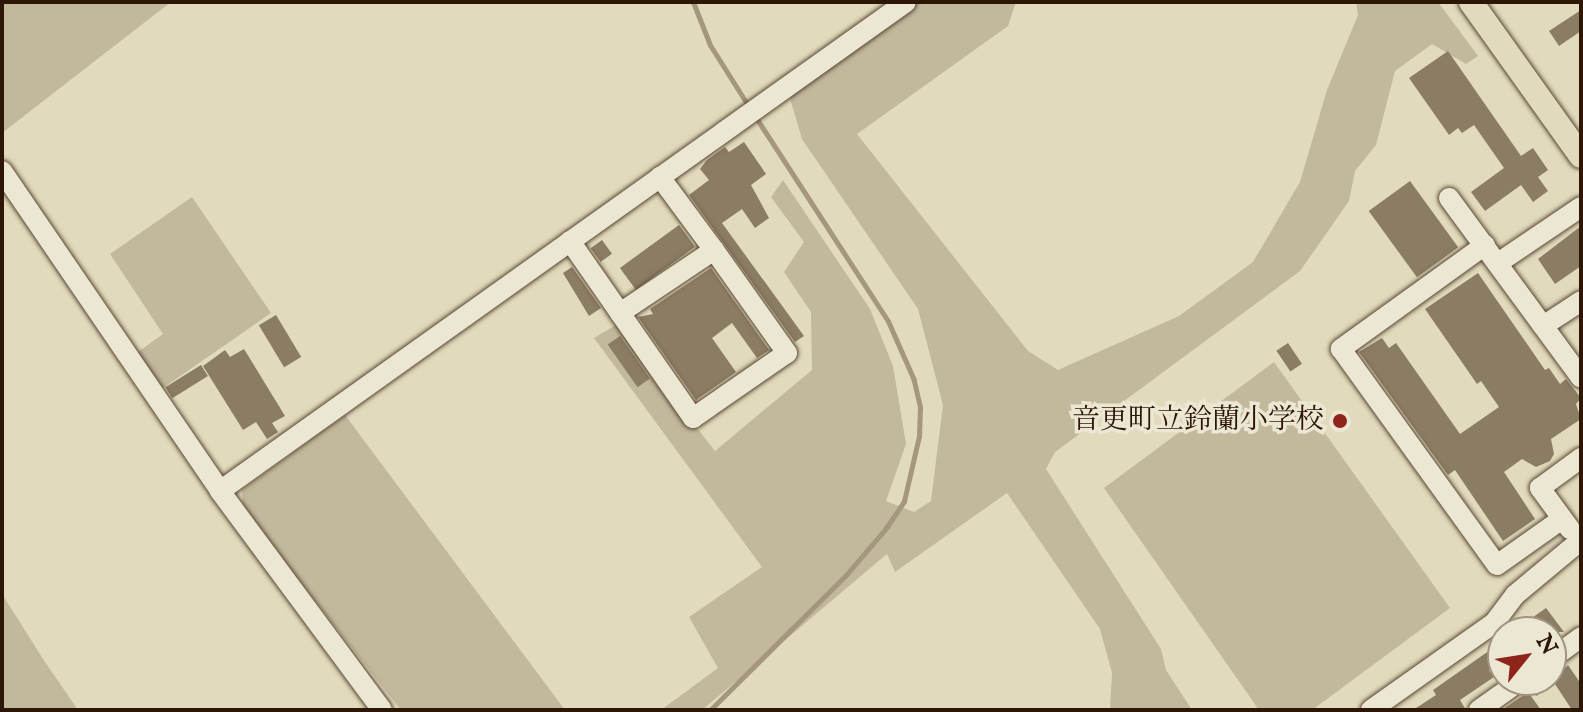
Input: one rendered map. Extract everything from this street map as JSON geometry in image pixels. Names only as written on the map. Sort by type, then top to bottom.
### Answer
[{"type":"main road","points":[[1472,2],[1581,156]]},
{"type":"street","points":[[220,491],[906,2]]},
{"type":"street","points":[[2,171],[220,491],[382,710]]},
{"type":"street","points":[[570,241],[693,418],[787,353],[660,177]]},
{"type":"street","points":[[1449,198],[1543,326],[1577,366]]},
{"type":"street","points":[[1498,263],[1581,207]]},
{"type":"street","points":[[1485,245],[1341,349],[1497,565],[1562,519]]},
{"type":"street","points":[[620,313],[714,250]]},
{"type":"street","points":[[1543,326],[1581,301]]},
{"type":"street","points":[[1371,710],[1494,623],[1515,595],[1580,541],[1540,488],[1581,458]]},
{"type":"street","points":[[1479,710],[1499,696]]},
{"type":"shaded area","points":[[2,2],[171,2],[2,133]]},
{"type":"shaded area","points":[[919,2],[1016,2],[1008,26],[857,134],[1028,351],[1058,370],[1179,316],[1253,262],[1300,182],[1327,90],[1358,15],[1356,2],[1438,2],[1478,56],[1466,64],[1432,44],[1395,71],[1376,145],[1355,171],[1349,201],[1300,271],[1055,452],[1046,469],[1161,649],[1166,670],[1192,710],[1110,710],[1112,673],[1100,629],[1007,493],[895,572],[887,554],[702,710],[661,710],[718,668],[689,617],[762,567],[594,338],[616,325],[715,451],[812,370],[811,312],[784,272],[804,242],[771,197],[783,180],[870,309],[893,366],[906,444],[886,501],[914,512],[931,501],[943,405],[918,309],[802,139],[789,95]]},
{"type":"shaded area","points":[[192,197],[271,313],[163,388],[138,352],[163,334],[110,254]]},
{"type":"shaded area","points":[[1274,362],[1450,608],[1312,710],[1259,710],[1104,488]]},
{"type":"shaded area","points":[[345,415],[565,710],[401,710],[243,509],[242,490]]},
{"type":"shaded area","points":[[2,594],[43,659],[78,710],[2,710]]},
{"type":"building","points":[[1581,10],[1581,31],[1559,46],[1549,31]]},
{"type":"building","points":[[1448,51],[1521,156],[1533,148],[1548,170],[1538,177],[1548,191],[1533,202],[1521,185],[1485,211],[1471,192],[1504,168],[1474,125],[1462,133],[1458,128],[1449,135],[1409,78]]},
{"type":"building","points":[[744,142],[766,174],[751,185],[769,218],[755,228],[742,209],[722,223],[804,336],[795,342],[689,195],[709,180],[700,169],[707,160],[725,147],[729,152]]},
{"type":"building","points":[[1410,181],[1458,247],[1417,277],[1369,211]]},
{"type":"building","points":[[679,225],[695,247],[636,290],[620,268]]},
{"type":"building","points":[[1581,226],[1581,266],[1555,284],[1538,259]]},
{"type":"building","points":[[602,240],[612,254],[601,262],[591,248]]},
{"type":"building","points":[[572,267],[601,308],[589,316],[563,273]]},
{"type":"building","points":[[711,268],[769,350],[757,358],[732,323],[712,338],[736,372],[696,400],[638,317],[653,314],[650,309]]},
{"type":"building","points":[[1478,273],[1545,370],[1549,368],[1560,384],[1566,379],[1581,398],[1576,404],[1581,419],[1551,439],[1554,454],[1550,461],[1536,467],[1522,459],[1504,472],[1535,519],[1503,541],[1455,470],[1448,475],[1359,352],[1382,338],[1389,348],[1396,343],[1460,434],[1499,407],[1481,381],[1477,384],[1425,309]]},
{"type":"building","points":[[276,315],[301,357],[284,367],[259,325]]},
{"type":"building","points":[[620,336],[650,379],[638,387],[608,345]]},
{"type":"building","points":[[1288,343],[1302,364],[1290,372],[1276,351]]},
{"type":"building","points":[[244,349],[285,416],[272,423],[278,432],[267,439],[256,422],[243,430],[203,366],[225,350],[230,357]]},
{"type":"building","points":[[201,365],[208,376],[172,398],[165,387]]},
{"type":"building","points":[[1546,608],[1552,616],[1535,616]]},
{"type":"building","points":[[1487,652],[1487,682],[1460,700],[1466,710],[1413,710],[1436,695],[1433,690]]},
{"type":"building","points":[[1567,666],[1581,684],[1581,710],[1572,710],[1563,696],[1567,696]]},
{"type":"building","points":[[1522,696],[1531,696],[1541,710],[1502,710]]},
{"type":"waterway","points":[[693,2],[710,45],[749,107]]},
{"type":"waterway","points":[[710,710],[846,575],[886,528],[904,501],[919,436],[920,407],[914,380],[888,321],[754,115]]},
{"type":"place","name":"音更町立鈴蘭小学校","points":[[1340,421]]}]
